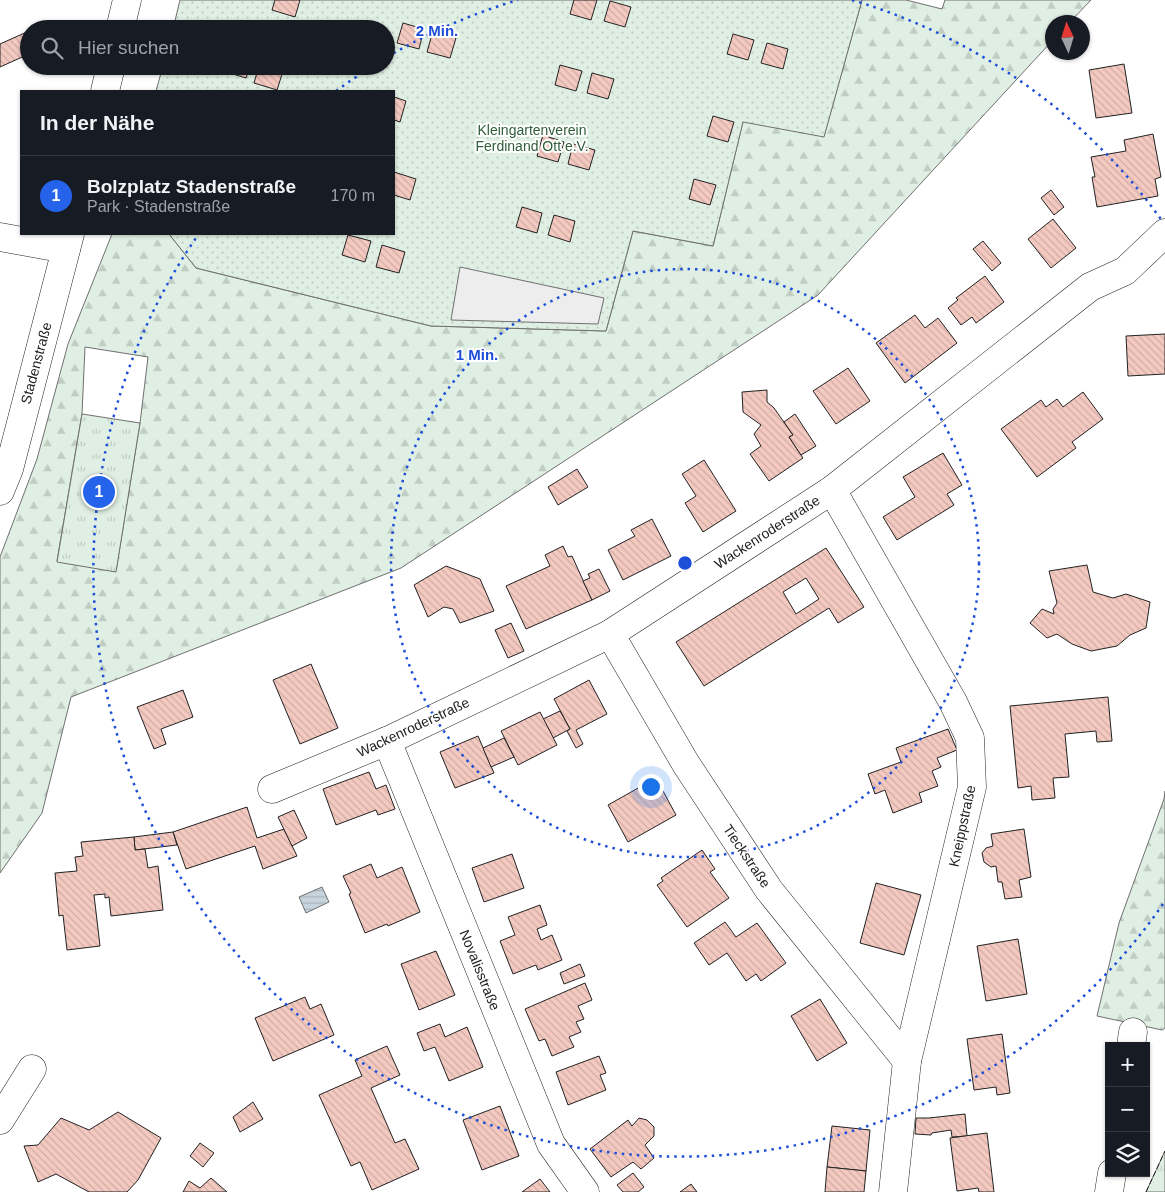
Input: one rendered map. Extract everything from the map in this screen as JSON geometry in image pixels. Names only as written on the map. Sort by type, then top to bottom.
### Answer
[{"type":"street","points":[[122,20],[127,0]]},
{"type":"street","points":[[105,90],[109,75]]},
{"type":"street","name":"Wackenroderstraße","points":[[272,789],[387,741],[610,634],[832,490],[1090,287],[1125,272],[1165,233]]},
{"type":"street","points":[[0,237],[68,242]]},
{"type":"street","name":"Stadenstraße","points":[[0,491],[9,469],[68,242]]},
{"type":"street","name":"Kneippstraße","points":[[832,490],[953,702],[970,738],[972,788],[907,1061],[893,1192]]},
{"type":"street","name":"Tieckstraße","points":[[610,634],[686,764],[769,890],[907,1061]]},
{"type":"street","name":"Novalisstraße","points":[[387,741],[550,1144],[585,1192]]},
{"type":"street","points":[[0,1120],[32,1069]]},
{"type":"street","points":[[1109,1192],[1111,1177]]},
{"type":"green space","name":"Kleingartenverein Ferdinand Ott e.V.","points":[[180,0],[862,0],[824,137],[743,122],[713,246],[633,231],[606,331],[431,326],[196,268],[170,235],[395,235],[395,90],[156,90],[160,75],[395,75],[395,20],[175,20]]},
{"type":"green space","points":[[862,0],[906,0],[942,9],[945,0],[1091,0],[1077,15],[1045,15],[1045,49],[818,295],[401,568],[71,697],[42,813],[0,873],[0,557],[37,459],[68,344],[112,235],[170,235],[196,268],[431,326],[606,331],[633,231],[713,246],[743,121],[824,136]],"holes":[[[85,347],[148,357],[140,423],[116,571],[57,561],[82,414]]]},
{"type":"green space","points":[[82,414],[140,423],[116,572],[57,562]]},
{"type":"green space","points":[[1165,791],[1165,1028],[1162,1030],[1097,1016],[1119,923],[1164,799]]},
{"type":"green space","points":[[1165,1151],[1165,1192],[1146,1192]]},
{"type":"shaded area","points":[[460,267],[604,298],[598,324],[451,320]]},
{"type":"shaded area","points":[[322,887],[329,902],[306,913],[299,897]]},
{"type":"building","points":[[275,0],[300,0],[295,17],[272,10]]},
{"type":"building","points":[[574,0],[597,0],[591,20],[570,14]]},
{"type":"building","points":[[610,1],[631,7],[625,27],[604,21]]},
{"type":"building","points":[[403,23],[424,29],[419,49],[397,43]]},
{"type":"building","points":[[433,31],[456,38],[450,58],[427,52]]},
{"type":"building","points":[[733,34],[754,40],[748,60],[727,54]]},
{"type":"building","points":[[20,35],[20,58],[0,67],[0,44]]},
{"type":"building","points":[[767,43],[788,49],[783,69],[761,63]]},
{"type":"building","points":[[1124,64],[1132,113],[1096,118],[1089,70]]},
{"type":"building","points":[[560,65],[582,71],[576,91],[555,85]]},
{"type":"building","points":[[592,73],[614,79],[608,99],[587,93]]},
{"type":"building","points":[[236,75],[247,75],[246,78]]},
{"type":"building","points":[[256,75],[282,75],[277,90],[254,83]]},
{"type":"building","points":[[395,97],[406,101],[400,122],[395,120]]},
{"type":"building","points":[[713,116],[734,122],[728,142],[707,136]]},
{"type":"building","points":[[1153,134],[1161,177],[1155,179],[1158,196],[1097,207],[1092,177],[1095,177],[1091,157],[1126,151],[1124,140]]},
{"type":"building","points":[[543,135],[564,142],[558,162],[537,156]]},
{"type":"building","points":[[573,144],[595,150],[589,170],[568,164]]},
{"type":"building","points":[[395,172],[416,179],[410,200],[395,195]]},
{"type":"building","points":[[694,179],[716,185],[710,205],[689,199]]},
{"type":"building","points":[[1051,190],[1064,207],[1054,215],[1041,198]]},
{"type":"building","points":[[522,207],[542,213],[537,233],[516,227]]},
{"type":"building","points":[[554,215],[575,221],[570,242],[548,235]]},
{"type":"building","points":[[1053,219],[1076,248],[1051,268],[1028,239]]},
{"type":"building","points":[[348,235],[371,241],[365,262],[342,255]]},
{"type":"building","points":[[983,241],[1001,263],[992,271],[973,249]]},
{"type":"building","points":[[382,245],[405,252],[399,273],[376,267]]},
{"type":"building","points":[[985,276],[1004,302],[976,323],[972,317],[961,325],[948,308],[958,300],[956,298]]},
{"type":"building","points":[[915,315],[925,328],[938,318],[957,343],[905,383],[876,343]]},
{"type":"building","points":[[1165,334],[1165,374],[1128,376],[1126,336]]},
{"type":"building","points":[[848,368],[870,401],[836,424],[813,391]]},
{"type":"building","points":[[767,390],[767,402],[774,408],[793,435],[789,437],[803,458],[769,481],[750,454],[761,446],[754,434],[761,425],[743,412],[742,392]]},
{"type":"building","points":[[1083,392],[1103,419],[1072,442],[1076,448],[1037,477],[1001,429],[1041,400],[1046,407],[1057,399],[1063,407]]},
{"type":"building","points":[[795,414],[816,446],[801,455],[789,437],[793,435],[784,422]]},
{"type":"building","points":[[943,453],[962,485],[947,494],[954,505],[897,540],[883,517],[915,497],[903,477]]},
{"type":"building","points":[[704,460],[736,511],[703,532],[685,503],[696,496],[682,474]]},
{"type":"building","points":[[577,469],[588,487],[558,505],[548,487]]},
{"type":"building","points":[[652,519],[671,556],[623,580],[608,550],[635,536],[631,530]]},
{"type":"building","points":[[563,546],[568,557],[572,556],[592,600],[526,629],[506,586],[550,566],[545,555]]},
{"type":"building","points":[[826,548],[864,607],[838,623],[829,608],[704,686],[676,642]],"holes":[[[806,578],[819,599],[796,614],[783,592]]]},
{"type":"building","points":[[1087,565],[1093,592],[1113,598],[1126,594],[1150,602],[1146,628],[1130,635],[1117,646],[1091,651],[1072,644],[1057,634],[1047,638],[1030,623],[1042,609],[1054,614],[1053,609],[1057,603],[1049,571]]},
{"type":"building","points":[[446,566],[480,579],[494,611],[460,623],[453,609],[444,607],[428,617],[414,585]]},
{"type":"building","points":[[599,569],[610,591],[592,600],[583,581],[590,578],[588,574]]},
{"type":"building","points":[[511,623],[524,651],[508,658],[495,630]]},
{"type":"building","points":[[311,664],[338,728],[300,744],[273,680]]},
{"type":"building","points":[[589,680],[607,714],[576,730],[583,744],[576,748],[567,731],[570,729],[554,699]]},
{"type":"building","points":[[183,690],[193,717],[161,729],[166,744],[154,749],[137,707]]},
{"type":"building","points":[[1108,697],[1112,741],[1097,742],[1096,731],[1065,734],[1069,777],[1053,778],[1055,798],[1032,800],[1031,786],[1018,788],[1010,706]]},
{"type":"building","points":[[560,711],[570,729],[553,738],[543,719]]},
{"type":"building","points":[[540,712],[557,745],[518,765],[501,731]]},
{"type":"building","points":[[948,729],[957,750],[937,758],[941,767],[932,771],[938,786],[919,793],[922,802],[893,813],[885,790],[875,794],[868,774],[901,762],[896,748]]},
{"type":"building","points":[[478,736],[494,773],[455,788],[440,752]]},
{"type":"building","points":[[504,738],[514,757],[491,767],[483,748]]},
{"type":"building","points":[[369,772],[376,789],[386,785],[395,809],[378,815],[376,810],[336,825],[323,789]]},
{"type":"building","points":[[656,778],[676,815],[628,842],[608,805]]},
{"type":"building","points":[[247,807],[257,838],[284,829],[297,856],[263,869],[255,846],[186,869],[173,832]]},
{"type":"building","points":[[294,810],[307,838],[292,846],[278,817]]},
{"type":"building","points":[[1024,829],[1031,877],[1019,880],[1022,897],[1005,899],[1002,882],[998,882],[996,866],[991,867],[984,862],[982,853],[986,848],[993,846],[991,834]]},
{"type":"building","points":[[173,832],[177,845],[135,850],[134,837]]},
{"type":"building","points":[[134,837],[135,850],[145,849],[148,868],[158,866],[163,910],[111,916],[109,897],[105,898],[105,894],[94,895],[100,946],[67,950],[63,915],[59,916],[55,873],[77,871],[75,857],[83,856],[81,842]]},
{"type":"building","points":[[702,850],[715,869],[710,872],[729,898],[687,927],[657,885],[663,881],[661,878]]},
{"type":"building","points":[[512,854],[524,888],[484,902],[472,868]]},
{"type":"building","points":[[371,864],[377,878],[402,867],[420,912],[388,926],[387,924],[365,933],[343,876]]},
{"type":"building","points":[[876,883],[921,895],[904,955],[860,943]]},
{"type":"building","points":[[540,905],[547,925],[537,929],[541,940],[552,935],[562,960],[538,970],[536,965],[513,974],[500,941],[515,935],[508,917]]},
{"type":"building","points":[[725,922],[736,937],[757,923],[786,963],[761,981],[756,974],[746,981],[727,953],[709,965],[694,943]]},
{"type":"building","points":[[1018,939],[1027,994],[986,1001],[977,946]]},
{"type":"building","points":[[436,951],[455,995],[419,1010],[401,964]]},
{"type":"building","points":[[580,964],[585,976],[564,984],[560,973]]},
{"type":"building","points":[[585,983],[592,1000],[578,1006],[584,1019],[576,1022],[581,1032],[569,1037],[574,1047],[552,1056],[545,1039],[539,1041],[525,1009]]},
{"type":"building","points":[[305,997],[310,1009],[321,1004],[334,1035],[273,1061],[255,1018]]},
{"type":"building","points":[[820,999],[847,1043],[817,1061],[791,1016]]},
{"type":"building","points":[[440,1024],[445,1037],[467,1027],[483,1067],[449,1081],[435,1047],[424,1051],[417,1033]]},
{"type":"building","points":[[1002,1034],[1010,1093],[997,1095],[996,1087],[974,1090],[967,1039]]},
{"type":"building","points":[[387,1046],[400,1075],[371,1088],[395,1143],[405,1139],[419,1169],[372,1190],[360,1162],[351,1166],[319,1095],[362,1076],[355,1060]]},
{"type":"building","points":[[599,1056],[606,1073],[600,1075],[606,1090],[568,1105],[556,1072]]},
{"type":"building","points":[[253,1102],[263,1119],[240,1132],[233,1117]]},
{"type":"building","points":[[500,1106],[519,1156],[482,1170],[463,1120]]},
{"type":"building","points":[[118,1112],[161,1138],[138,1180],[127,1192],[89,1192],[56,1174],[38,1182],[24,1146],[38,1145],[61,1118],[89,1130]]},
{"type":"building","points":[[965,1114],[967,1136],[952,1137],[951,1130],[932,1133],[931,1135],[915,1134],[916,1118]]},
{"type":"building","points":[[639,1118],[647,1120],[654,1127],[654,1136],[645,1145],[654,1158],[641,1169],[633,1162],[611,1177],[590,1149],[628,1120],[632,1126]]},
{"type":"building","points":[[832,1126],[870,1130],[866,1171],[827,1167]]},
{"type":"building","points":[[987,1133],[994,1192],[979,1192],[978,1188],[957,1191],[950,1138]]},
{"type":"building","points":[[200,1143],[214,1153],[203,1167],[190,1156]]},
{"type":"building","points":[[827,1167],[866,1171],[864,1192],[825,1192]]},
{"type":"building","points":[[633,1173],[644,1187],[638,1192],[623,1192],[617,1185]]},
{"type":"building","points":[[211,1178],[227,1192],[183,1192],[189,1181],[200,1188]]},
{"type":"building","points":[[540,1179],[550,1192],[522,1192]]},
{"type":"building","points":[[691,1184],[697,1192],[680,1192]]},
{"type":"fence","points":[[1146,1192],[1165,1151]]},
{"type":"place","name":"Bolzplatz Stadenstraße","points":[[99,492]]}]
